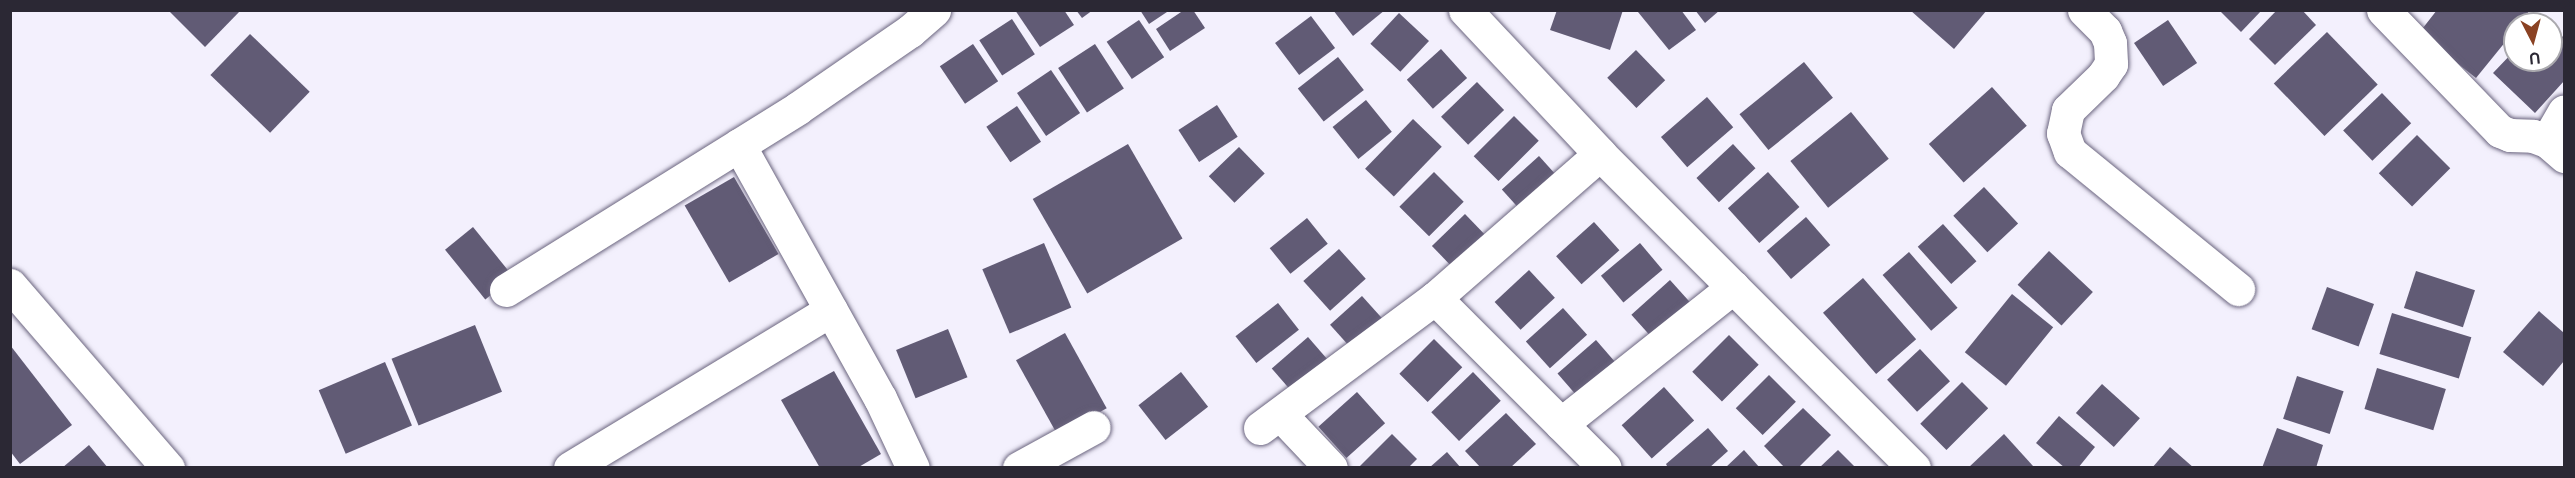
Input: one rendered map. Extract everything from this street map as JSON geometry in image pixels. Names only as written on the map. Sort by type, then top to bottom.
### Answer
[{"type":"street","points":[[506,290],[807,102],[910,31],[934,10]]},
{"type":"street","points":[[1465,10],[1600,154],[1914,468]]},
{"type":"street","points":[[2084,10],[2105,32],[2110,43],[2111,64],[2103,76],[2068,110],[2063,132],[2070,152],[2238,289]]},
{"type":"street","points":[[2383,10],[2500,131],[2511,135],[2533,136],[2556,149],[2565,111]]},
{"type":"street","points":[[739,145],[880,398],[913,468]]},
{"type":"street","points":[[1331,468],[1270,421],[1435,298],[1600,154]]},
{"type":"street","points":[[10,285],[168,468]]},
{"type":"street","points":[[1561,424],[1733,287]]},
{"type":"street","points":[[1435,298],[1605,468]]},
{"type":"street","points":[[570,468],[831,310]]},
{"type":"street","points":[[1019,468],[1094,427]]},
{"type":"building","points":[[168,10],[241,10],[205,47]]},
{"type":"building","points":[[1015,10],[1064,10],[1074,25],[1040,47]]},
{"type":"building","points":[[1076,10],[1093,10],[1082,18]]},
{"type":"building","points":[[1140,10],[1170,10],[1149,24]]},
{"type":"building","points":[[1184,10],[1193,10],[1205,28],[1170,51],[1156,29]]},
{"type":"building","points":[[1333,10],[1385,10],[1353,36]]},
{"type":"building","points":[[1557,10],[1623,10],[1610,50],[1550,30]]},
{"type":"building","points":[[1640,10],[1681,10],[1696,30],[1669,50],[1638,12]]},
{"type":"building","points":[[1695,10],[1720,10],[1705,23]]},
{"type":"building","points":[[1910,10],[1987,10],[1954,49]]},
{"type":"building","points":[[2219,10],[2262,10],[2241,32]]},
{"type":"building","points":[[2277,10],[2302,10],[2316,25],[2275,65],[2249,39]]},
{"type":"building","points":[[2437,10],[2530,10],[2529,12],[2503,12],[2503,45],[2476,78],[2419,33]]},
{"type":"building","points":[[1399,13],[1429,41],[1400,72],[1370,44]]},
{"type":"building","points":[[1311,16],[1335,48],[1299,75],[1275,43]]},
{"type":"building","points":[[1012,19],[1035,54],[1002,75],[979,40]]},
{"type":"building","points":[[1139,20],[1164,57],[1132,79],[1107,42]]},
{"type":"building","points":[[2168,20],[2197,63],[2163,86],[2134,43]]},
{"type":"building","points":[[2327,32],[2378,85],[2324,136],[2274,83]]},
{"type":"building","points":[[250,34],[310,92],[270,133],[210,75]]},
{"type":"building","points":[[2564,38],[2564,81],[2535,113],[2493,73],[2503,63],[2503,72],[2563,72]]},
{"type":"building","points":[[973,44],[998,81],[965,104],[940,66]]},
{"type":"building","points":[[1095,44],[1124,88],[1087,112],[1058,68]]},
{"type":"building","points":[[1441,49],[1467,78],[1433,109],[1407,80]]},
{"type":"building","points":[[1636,50],[1665,80],[1636,108],[1607,78]]},
{"type":"building","points":[[1338,57],[1364,90],[1324,121],[1298,88]]},
{"type":"building","points":[[1804,62],[1833,98],[1768,150],[1739,114]]},
{"type":"building","points":[[1051,70],[1080,113],[1046,136],[1017,93]]},
{"type":"building","points":[[1477,82],[1504,110],[1468,145],[1441,117]]},
{"type":"building","points":[[1992,87],[2027,126],[1964,183],[1929,144]]},
{"type":"building","points":[[2382,93],[2411,123],[2372,161],[2343,131]]},
{"type":"building","points":[[1707,97],[1733,127],[1687,167],[1661,137]]},
{"type":"building","points":[[1366,100],[1392,132],[1358,159],[1333,127]]},
{"type":"building","points":[[1217,105],[1238,137],[1199,162],[1178,130]]},
{"type":"building","points":[[1017,106],[1041,142],[1010,162],[986,127]]},
{"type":"building","points":[[1851,112],[1889,159],[1828,208],[1790,161]]},
{"type":"building","points":[[1514,116],[1539,141],[1498,181],[1474,156]]},
{"type":"building","points":[[1413,119],[1442,147],[1394,196],[1365,169]]},
{"type":"building","points":[[2417,135],[2450,168],[2412,206],[2379,173]]},
{"type":"building","points":[[1128,144],[1182,238],[1087,293],[1033,199]]},
{"type":"building","points":[[1733,144],[1756,168],[1719,202],[1696,178]]},
{"type":"building","points":[[1239,147],[1265,174],[1234,203],[1209,176]]},
{"type":"building","points":[[1539,156],[1567,187],[1530,221],[1502,189]]},
{"type":"building","points":[[1434,172],[1464,202],[1429,236],[1399,207]]},
{"type":"building","points":[[1768,172],[1799,207],[1759,243],[1728,208]]},
{"type":"building","points":[[734,177],[778,254],[729,283],[685,206]]},
{"type":"building","points":[[1984,187],[2018,224],[1987,252],[1953,216]]},
{"type":"building","points":[[1465,214],[1495,245],[1462,277],[1432,246]]},
{"type":"building","points":[[1806,217],[1830,245],[1791,279],[1767,251]]},
{"type":"building","points":[[1307,218],[1328,244],[1290,274],[1270,248]]},
{"type":"building","points":[[1594,222],[1619,250],[1582,284],[1556,256]]},
{"type":"building","points":[[1943,224],[1976,261],[1951,284],[1918,247]]},
{"type":"building","points":[[473,227],[513,277],[485,299],[445,250]]},
{"type":"building","points":[[1044,243],[1071,307],[1010,334],[982,269]]},
{"type":"building","points":[[1640,243],[1662,270],[1623,303],[1601,276]]},
{"type":"building","points":[[1339,249],[1366,279],[1330,311],[1303,281]]},
{"type":"building","points":[[2049,251],[2093,292],[2062,326],[2018,285]]},
{"type":"building","points":[[1909,252],[1958,308],[1931,331],[1883,275]]},
{"type":"building","points":[[1529,270],[1555,298],[1521,330],[1495,302]]},
{"type":"building","points":[[2416,271],[2475,290],[2463,327],[2404,308]]},
{"type":"building","points":[[1863,278],[1916,339],[1876,374],[1823,313]]},
{"type":"building","points":[[1670,280],[1697,310],[1658,345],[1631,315]]},
{"type":"building","points":[[2327,287],[2374,304],[2359,346],[2312,329]]},
{"type":"building","points":[[2012,294],[2053,327],[2006,386],[1965,352]]},
{"type":"building","points":[[1362,296],[1389,326],[1357,354],[1330,325]]},
{"type":"building","points":[[1278,303],[1299,330],[1256,363],[1235,336]]},
{"type":"building","points":[[1563,308],[1587,335],[1550,368],[1526,341]]},
{"type":"building","points":[[2539,311],[2564,333],[2564,361],[2543,386],[2503,352]]},
{"type":"building","points":[[2392,313],[2471,337],[2459,378],[2379,354]]},
{"type":"building","points":[[475,325],[502,392],[419,425],[392,359]]},
{"type":"building","points":[[948,329],[967,377],[916,398],[896,350]]},
{"type":"building","points":[[1065,333],[1107,408],[1058,435],[1016,360]]},
{"type":"building","points":[[1729,335],[1759,365],[1722,401],[1692,372]]},
{"type":"building","points":[[1308,337],[1335,368],[1299,399],[1272,368]]},
{"type":"building","points":[[1434,339],[1462,367],[1428,402],[1399,374]]},
{"type":"building","points":[[1596,340],[1624,372],[1586,406],[1558,373]]},
{"type":"building","points":[[10,345],[72,425],[20,464],[10,451]]},
{"type":"building","points":[[1920,349],[1950,381],[1917,412],[1887,380]]},
{"type":"building","points":[[385,362],[412,426],[346,454],[319,390]]},
{"type":"building","points":[[2377,368],[2446,389],[2433,430],[2364,409]]},
{"type":"building","points":[[834,371],[881,454],[857,468],[820,468],[781,400]]},
{"type":"building","points":[[1181,372],[1208,407],[1166,440],[1138,405]]},
{"type":"building","points":[[1473,372],[1501,401],[1459,441],[1431,412]]},
{"type":"building","points":[[1769,375],[1796,402],[1763,435],[1736,408]]},
{"type":"building","points":[[2297,376],[2344,391],[2330,434],[2283,419]]},
{"type":"building","points":[[1962,382],[1988,408],[1946,450],[1920,424]]},
{"type":"building","points":[[2102,384],[2140,418],[2114,447],[2076,413]]},
{"type":"building","points":[[1664,387],[1694,420],[1652,459],[1622,425]]},
{"type":"building","points":[[1357,392],[1385,423],[1346,458],[1318,427]]},
{"type":"building","points":[[1803,408],[1831,435],[1798,468],[1785,468],[1764,446]]},
{"type":"building","points":[[1506,413],[1536,444],[1510,468],[1481,468],[1465,451]]},
{"type":"building","points":[[2059,416],[2095,447],[2078,468],[2065,468],[2036,443]]},
{"type":"building","points":[[1708,428],[1728,451],[1709,468],[1668,468],[1666,464]]},
{"type":"building","points":[[2277,428],[2323,445],[2316,468],[2262,468]]},
{"type":"building","points":[[1392,434],[1417,459],[1408,468],[1358,468]]},
{"type":"building","points":[[2004,434],[2033,466],[1968,468]]},
{"type":"building","points":[[89,445],[108,468],[62,468]]},
{"type":"building","points":[[2170,447],[2194,468],[2152,468]]},
{"type":"building","points":[[1744,450],[1760,468],[1725,468]]},
{"type":"building","points":[[1838,450],[1856,468],[1819,468]]},
{"type":"building","points":[[1447,452],[1461,468],[1429,468]]}]
